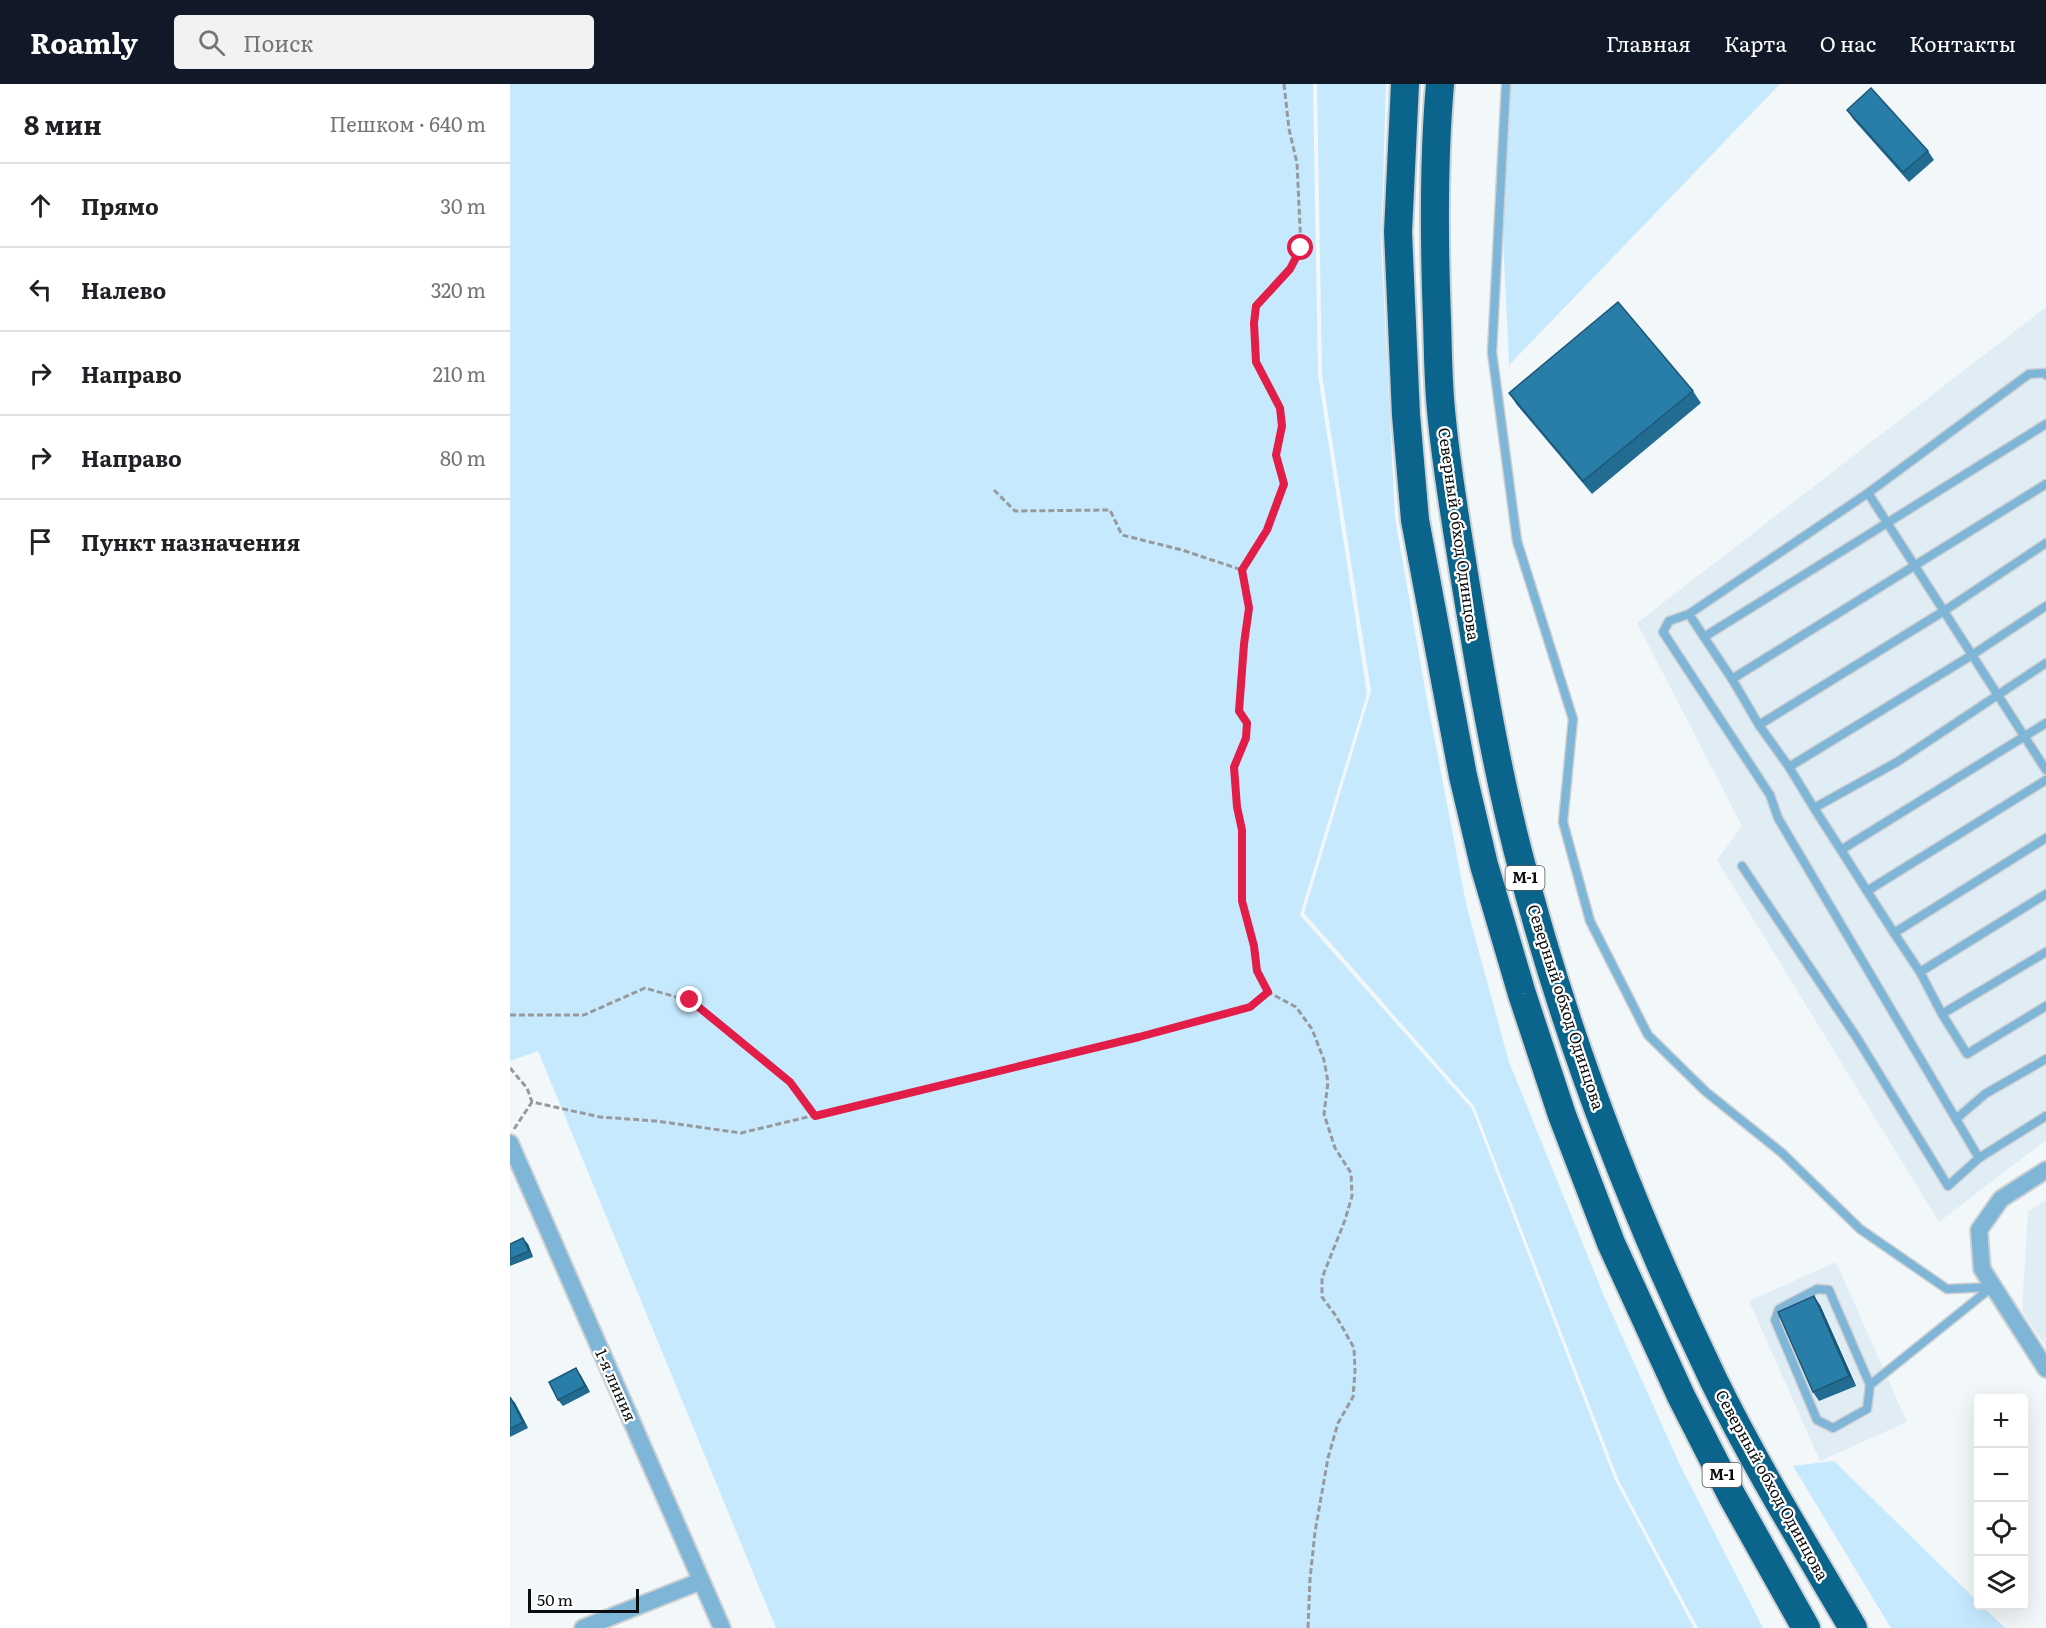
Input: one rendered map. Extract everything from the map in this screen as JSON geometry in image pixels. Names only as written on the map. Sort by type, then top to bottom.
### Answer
[{"type":"highway","name":"М-1","points":[[1405,84],[1398,232],[1406,415],[1414,520],[1462,776],[1484,865],[1522,994],[1558,1104],[1611,1243],[1681,1396],[1732,1496],[1806,1628]]},
{"type":"highway","name":"Северный обход Одинцова","points":[[1440,84],[1436,130],[1434,228],[1441,410],[1453,504],[1478,658],[1518,852],[1555,981],[1587,1077],[1645,1230],[1714,1380],[1764,1478],[1853,1628]]},
{"type":"street","name":"1-я линия","points":[[510,1143],[722,1628]]},
{"type":"street","points":[[2046,1170],[2001,1199],[1978,1230],[1982,1269],[2046,1369]]},
{"type":"street","points":[[583,1628],[701,1581]]},
{"type":"lane","points":[[1506,84],[1492,352],[1517,541],[1574,719],[1563,822],[1590,921],[1648,1035],[1705,1091],[1782,1153],[1860,1229],[1937,1282],[1947,1288],[1993,1287]]},
{"type":"lane","points":[[1979,1158],[1778,818],[1770,795],[1663,632],[1669,621],[1689,614],[1868,493],[2029,374],[2044,372],[2046,375]]},
{"type":"lane","points":[[1704,637],[2046,424]]},
{"type":"lane","points":[[1732,679],[2046,484]]},
{"type":"lane","points":[[1868,493],[2046,770]]},
{"type":"lane","points":[[1759,725],[1944,610],[2046,543]]},
{"type":"lane","points":[[1789,767],[1972,655],[2046,606]]},
{"type":"lane","points":[[1689,614],[1920,972],[1967,1054],[2046,1006]]},
{"type":"lane","points":[[1814,808],[1897,762],[2046,663]]},
{"type":"lane","points":[[1841,850],[2046,723]]},
{"type":"lane","points":[[1867,891],[2046,780]]},
{"type":"lane","points":[[1894,933],[2046,838]]},
{"type":"lane","points":[[1742,866],[1857,1038],[1948,1186],[1979,1158],[2046,1116]]},
{"type":"lane","points":[[1920,972],[2046,894]]},
{"type":"lane","points":[[1942,1014],[2046,952]]},
{"type":"lane","points":[[1956,1119],[1985,1094],[2046,1059]]},
{"type":"lane","points":[[1870,1385],[1828,1290],[1817,1289],[1779,1309],[1775,1320],[1817,1420],[1833,1428],[1867,1409],[1870,1385],[1993,1287]]},
{"type":"path","points":[[1284,84],[1289,129],[1297,163],[1301,248],[1290,269],[1256,306],[1254,323],[1256,362],[1280,408],[1282,426],[1276,455],[1284,484],[1267,530],[1242,570],[1249,608],[1239,711],[1247,723],[1246,738],[1234,767],[1237,807],[1242,830],[1242,901],[1254,946],[1257,971],[1268,992],[1296,1007],[1312,1029],[1324,1060],[1328,1082],[1324,1114],[1335,1148],[1351,1173],[1352,1196],[1322,1278],[1322,1297],[1354,1348],[1353,1397],[1338,1423],[1328,1458],[1315,1532],[1308,1628]]},
{"type":"path","points":[[994,490],[1015,511],[1110,510],[1122,536],[1182,550],[1242,570]]},
{"type":"path","points":[[510,1015],[584,1015],[645,988],[690,1000],[790,1082],[815,1116]]},
{"type":"path","points":[[532,1102],[600,1117],[656,1121],[741,1133],[1161,1031],[1250,1007],[1268,992]]},
{"type":"path","points":[[510,1068],[527,1088],[532,1102]]},
{"type":"path","points":[[510,1135],[532,1102]]},
{"type":"shaded area","points":[[510,84],[1313,84],[1318,375],[1367,694],[1300,915],[1472,1109],[1615,1480],[1694,1628],[776,1628],[538,1051],[510,1061]]},
{"type":"shaded area","points":[[1317,84],[1386,84],[1381,244],[1395,518],[1467,908],[1509,1062],[1604,1296],[1679,1463],[1763,1628],[1698,1628],[1619,1481],[1474,1106],[1304,913],[1371,691],[1322,375]]},
{"type":"shaded area","points":[[1511,84],[1780,84],[1509,365],[1501,193]]},
{"type":"shaded area","points":[[2046,307],[2046,1140],[1939,1222],[1717,860],[1742,826],[1637,623]]},
{"type":"shaded area","points":[[2046,1200],[2046,1347],[2022,1311],[2028,1211]]},
{"type":"shaded area","points":[[1836,1262],[1907,1422],[1820,1461],[1749,1301]]},
{"type":"shaded area","points":[[1834,1461],[1974,1598],[1974,1610],[1986,1610],[2005,1628],[1891,1628],[1793,1466]]},
{"type":"building","points":[[1871,88],[1928,151],[1903,172],[1847,110]]},
{"type":"building","points":[[1618,302],[1693,391],[1583,481],[1509,393]]},
{"type":"building","points":[[523,1238],[529,1251],[510,1259],[510,1244]]},
{"type":"building","points":[[1814,1296],[1849,1376],[1813,1392],[1778,1312]]},
{"type":"building","points":[[576,1368],[585,1386],[558,1400],[549,1382]]},
{"type":"building","points":[[510,1397],[523,1422],[510,1429]]},
{"type":"route","points":[[690,1000],[790,1082],[815,1116],[1139,1037],[1250,1007],[1268,992],[1257,971],[1254,946],[1242,901],[1242,830],[1237,807],[1234,767],[1246,738],[1247,723],[1239,711],[1249,608],[1242,570],[1267,530],[1284,484],[1276,455],[1282,426],[1280,408],[1256,362],[1254,323],[1256,306],[1290,269],[1301,248]]}]
